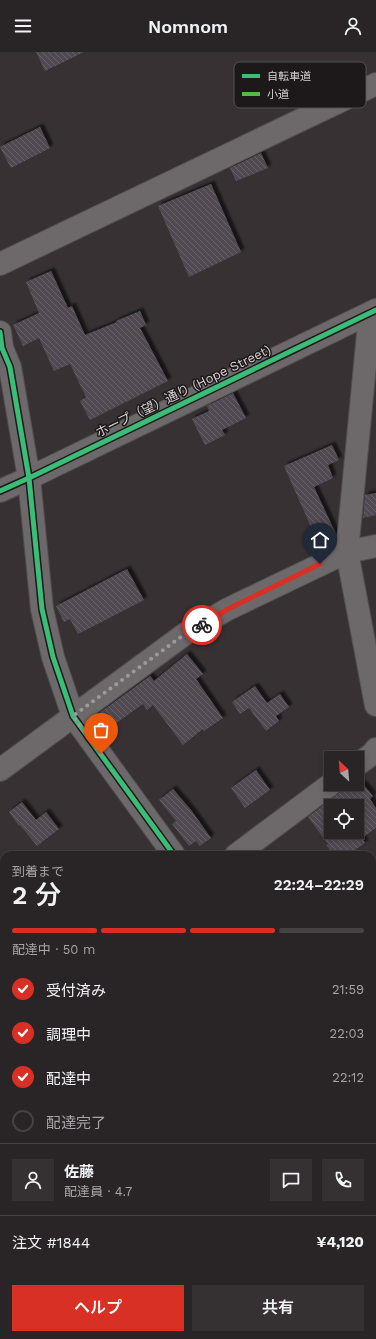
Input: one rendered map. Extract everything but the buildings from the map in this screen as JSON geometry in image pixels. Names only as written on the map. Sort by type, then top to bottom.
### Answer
[{"type":"street","points":[[366,89],[376,84]]},
{"type":"street","points":[[0,264],[326,108]]},
{"type":"street","points":[[373,311],[347,552],[376,705]]},
{"type":"street","name":"ホープ（望）通り (Hope Street)","points":[[0,491],[373,311]]},
{"type":"street","points":[[1,342],[10,367],[28,478],[42,609],[54,657],[73,716],[171,851]]},
{"type":"street","points":[[0,770],[185,634],[228,609],[347,552],[376,546]]},
{"type":"street","points":[[364,760],[376,749]]},
{"type":"street","points":[[241,851],[324,789]]},
{"type":"cycle path","points":[[0,491],[376,310]]},
{"type":"cycle path","points":[[0,332],[2,348],[10,367],[29,478],[42,609],[53,657],[73,716],[171,851]]},
{"type":"way so far","points":[[101,754],[73,716],[185,634],[202,625]]},
{"type":"route","points":[[202,625],[228,609],[320,564]]}]
